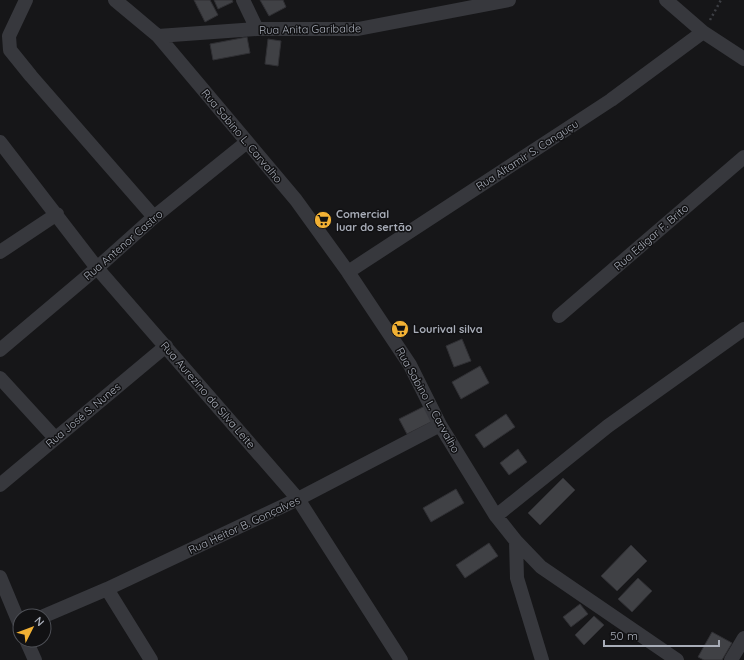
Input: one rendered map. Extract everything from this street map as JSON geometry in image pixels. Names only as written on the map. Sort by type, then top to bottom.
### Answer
[{"type":"street","points":[[26,0],[9,36],[10,50],[154,217]]},
{"type":"street","name":"Rua Sabino L. Carvalho","points":[[115,0],[158,36],[296,200],[348,272],[410,365],[440,425],[496,516],[516,541],[541,567],[677,660]]},
{"type":"street","points":[[243,0],[257,29]]},
{"type":"street","name":"Rua Anita Garibalde","points":[[158,36],[257,29],[358,29],[485,2],[509,0]]},
{"type":"street","points":[[666,0],[703,32],[744,59]]},
{"type":"street","name":"Rua Altamir S. Canguçu","points":[[348,272],[611,100],[703,32]]},
{"type":"street","name":"Rua Aurezino da Silva Leite","points":[[0,142],[57,214],[97,268],[298,499],[401,660]]},
{"type":"street","name":"Rua Antenor Castro","points":[[0,350],[97,268],[154,217],[247,142]]},
{"type":"street","name":"Rua Edigar F. Brito","points":[[559,316],[744,157]]},
{"type":"street","points":[[0,252],[57,214]]},
{"type":"street","points":[[496,516],[608,426],[744,329]]},
{"type":"street","name":"Rua José S. Nunes","points":[[0,485],[166,346]]},
{"type":"street","points":[[0,378],[55,438]]},
{"type":"street","name":"Rua Heitor B. Gonçalves","points":[[52,613],[107,589],[298,499],[440,425]]},
{"type":"street","points":[[516,541],[517,578],[542,660]]},
{"type":"street","points":[[0,577],[13,608]]},
{"type":"street","points":[[107,589],[152,660]]},
{"type":"street","points":[[731,660],[744,638]]},
{"type":"street","points":[[30,648],[35,660]]},
{"type":"path","points":[[703,32],[721,0]]},
{"type":"building","points":[[194,0],[210,0],[218,15],[205,22]]},
{"type":"building","points":[[214,0],[232,0],[233,2],[218,9]]},
{"type":"building","points":[[260,0],[283,0],[286,7],[269,16]]},
{"type":"building","points":[[247,37],[250,53],[213,60],[210,44]]},
{"type":"building","points":[[268,39],[281,41],[278,66],[265,64]]},
{"type":"building","points":[[462,339],[471,361],[454,367],[446,346]]},
{"type":"building","points":[[480,366],[489,383],[461,399],[452,382]]},
{"type":"building","points":[[425,406],[433,421],[407,434],[399,419]]},
{"type":"building","points":[[506,414],[515,427],[484,448],[475,435]]},
{"type":"building","points":[[518,449],[527,462],[509,475],[500,463]]},
{"type":"building","points":[[563,478],[575,490],[540,525],[528,513]]},
{"type":"building","points":[[456,489],[464,503],[431,522],[423,508]]},
{"type":"building","points":[[489,543],[498,556],[465,578],[456,565]]},
{"type":"building","points":[[631,545],[647,561],[617,591],[601,576]]},
{"type":"building","points":[[638,578],[652,591],[632,612],[618,599]]},
{"type":"building","points":[[580,604],[588,614],[571,627],[563,617]]},
{"type":"building","points":[[594,616],[604,625],[584,645],[575,635]]},
{"type":"building","points":[[712,632],[732,643],[722,660],[704,660],[698,657]]},
{"type":"place","name":"Comercial luar do sertão","points":[[323,220]]},
{"type":"place","name":"Lourival silva","points":[[400,329]]}]
